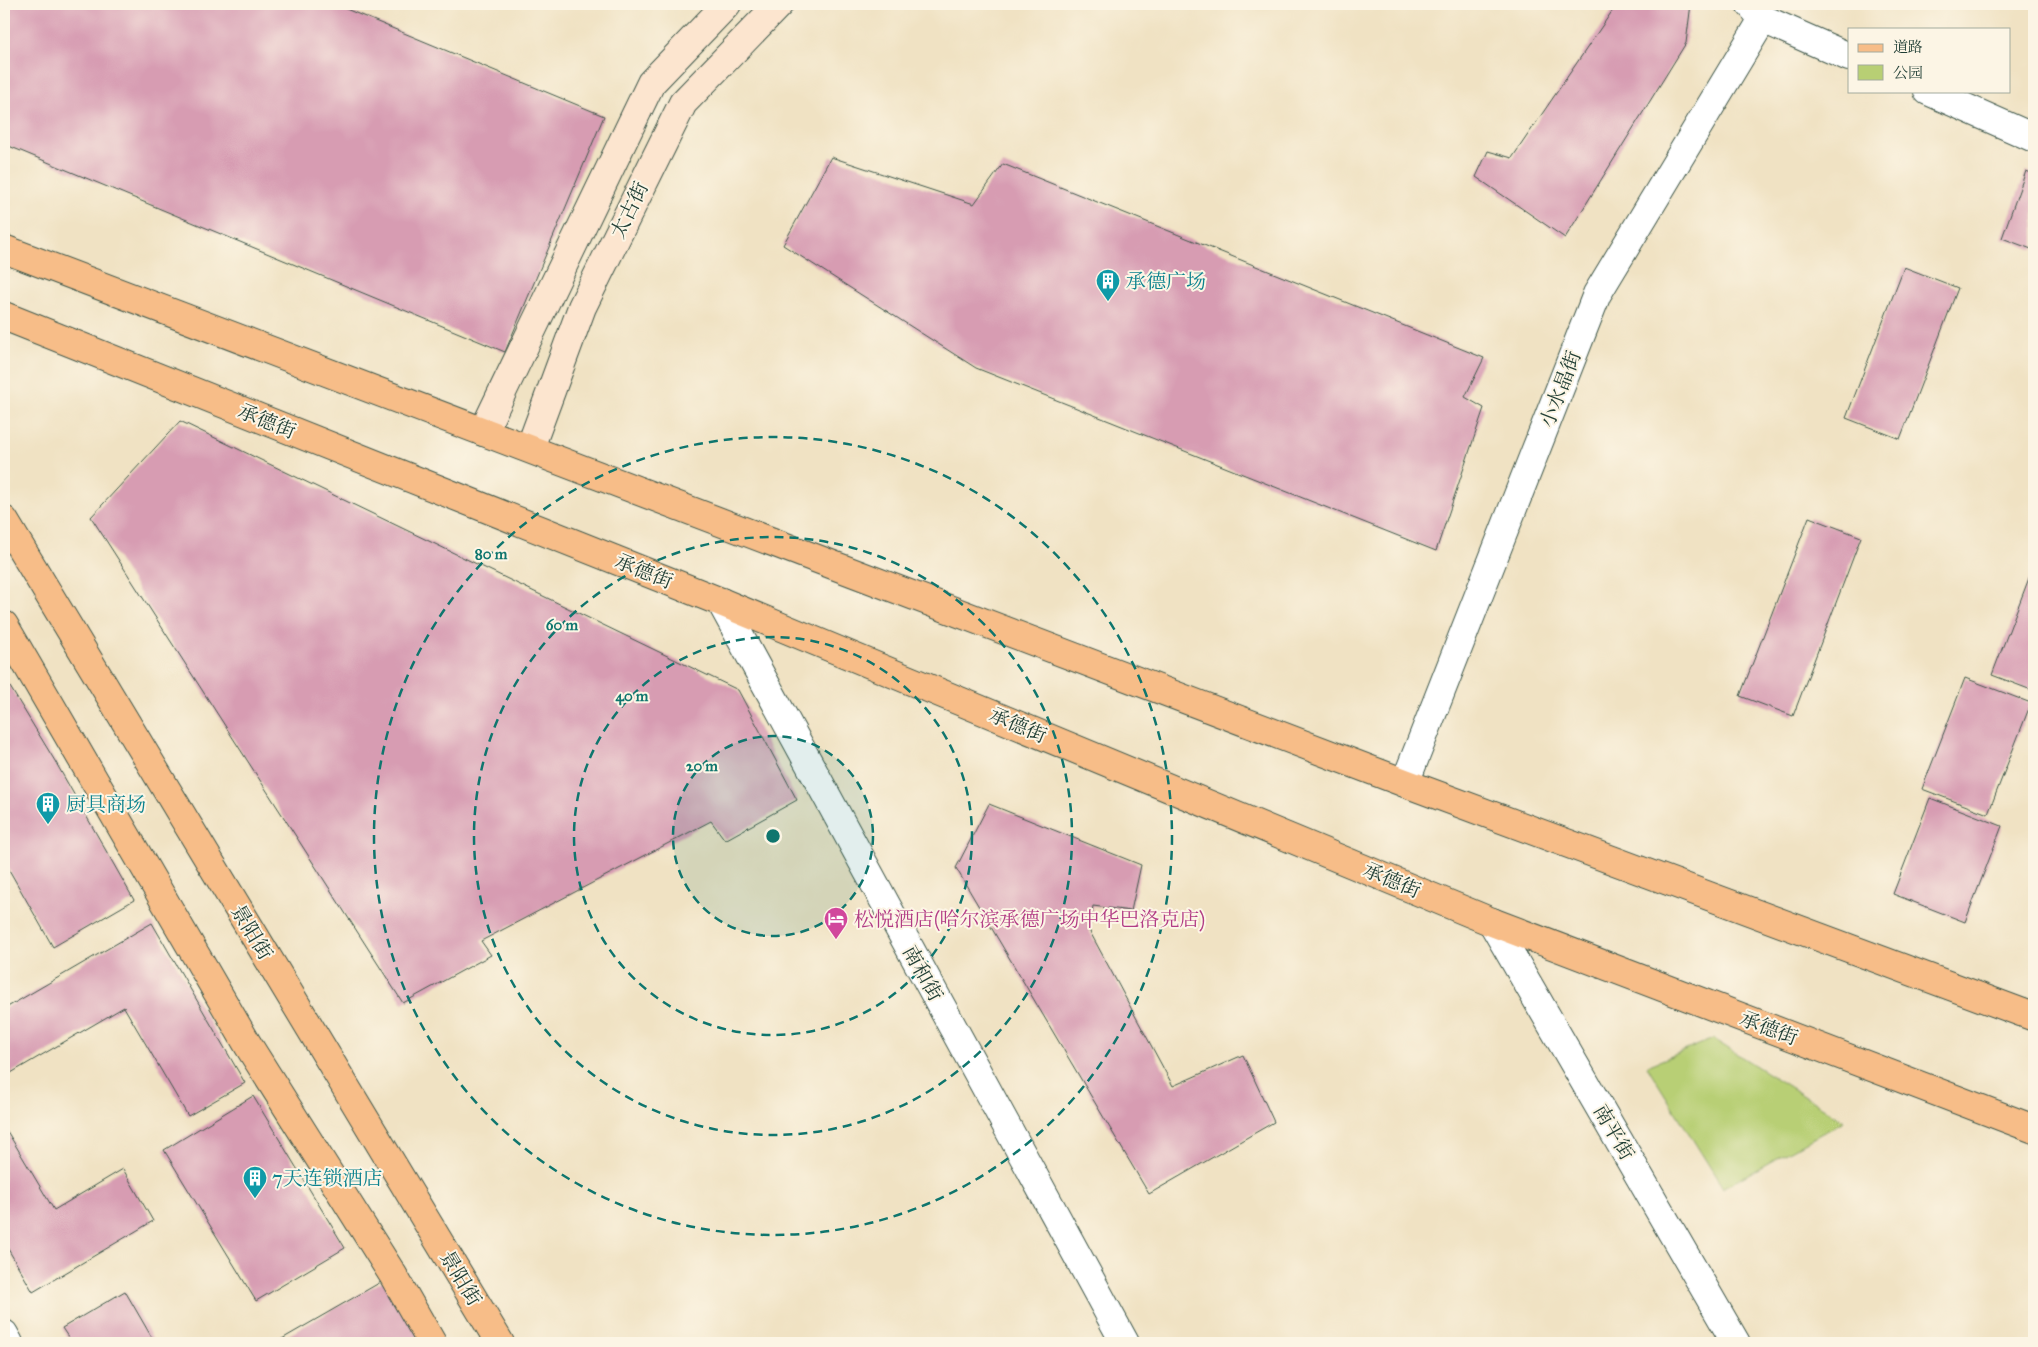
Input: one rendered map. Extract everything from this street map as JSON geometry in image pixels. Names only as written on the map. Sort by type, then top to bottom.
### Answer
[{"type":"main road","name":"太古街","points":[[483,432],[651,83],[728,4]]},
{"type":"main road","name":"太古街","points":[[530,448],[582,307],[683,103],[779,4]]},
{"type":"main road","points":[[4,249],[1405,783],[2034,1017]]},
{"type":"main road","name":"承德街","points":[[4,316],[721,602],[1492,922],[2034,1129]]},
{"type":"main road","points":[[4,336],[69,342]]},
{"type":"main road","name":"景阳街","points":[[4,520],[500,1343]]},
{"type":"main road","points":[[4,625],[248,1045],[392,1275],[432,1343]]},
{"type":"street","points":[[1756,11],[1848,57]]},
{"type":"street","name":"小水晶街","points":[[1405,783],[1597,294],[1756,11]]},
{"type":"street","points":[[1930,92],[2034,138]]},
{"type":"street","name":"南和街","points":[[721,602],[1124,1343]]},
{"type":"street","name":"南平街","points":[[1492,922],[1736,1343]]},
{"type":"street","points":[[4,1334],[9,1343]]},
{"type":"green space","points":[[1713,1039],[1844,1121],[1723,1188],[1647,1066]]},
{"type":"building","points":[[4,4],[334,4],[604,116],[505,352],[4,144]]},
{"type":"building","points":[[1617,4],[1691,4],[1686,43],[1565,238],[1476,177],[1488,151],[1512,158]]},
{"type":"building","name":"承德广场","points":[[831,157],[974,204],[1003,164],[1484,358],[1465,397],[1484,408],[1436,551],[976,368],[783,245]]},
{"type":"building","points":[[2026,171],[2034,174],[2034,250],[2002,238]]},
{"type":"building","points":[[1904,267],[1958,288],[1900,439],[1846,418]]},
{"type":"building","points":[[180,421],[738,690],[797,800],[725,840],[711,821],[481,941],[491,955],[403,1003],[91,517]]},
{"type":"building","points":[[1809,517],[1861,537],[1793,716],[1740,696]]},
{"type":"building","points":[[2034,565],[2034,691],[1992,675]]},
{"type":"building","name":"厨具商场","points":[[4,677],[55,761],[134,900],[53,947],[4,861]]},
{"type":"building","points":[[1965,678],[2031,703],[1988,814],[1922,789]]},
{"type":"building","points":[[1930,798],[2002,826],[1965,922],[1893,894]]},
{"type":"building","points":[[989,804],[1141,865],[1131,911],[1093,906],[1089,930],[1173,1086],[1243,1055],[1274,1122],[1149,1194],[956,868]]},
{"type":"building","points":[[152,923],[245,1083],[188,1116],[124,1007],[4,1077],[4,1009]]},
{"type":"building","name":"7天连锁酒店","points":[[253,1096],[345,1248],[256,1301],[164,1150]]},
{"type":"building","points":[[7,1131],[54,1210],[123,1169],[153,1221],[33,1292],[4,1242],[4,1134]]},
{"type":"building","points":[[393,1275],[432,1343],[275,1343]]},
{"type":"building","points":[[125,1291],[155,1343],[72,1343],[62,1328]]},
{"type":"place","name":"承德广场","points":[[1108,302]]},
{"type":"place","name":"厨具商场","points":[[48,825]]},
{"type":"place","name":"松悦酒店(哈尔滨承德广场中华巴洛克店)","points":[[836,940]]},
{"type":"place","name":"7天连锁酒店","points":[[255,1199]]}]
